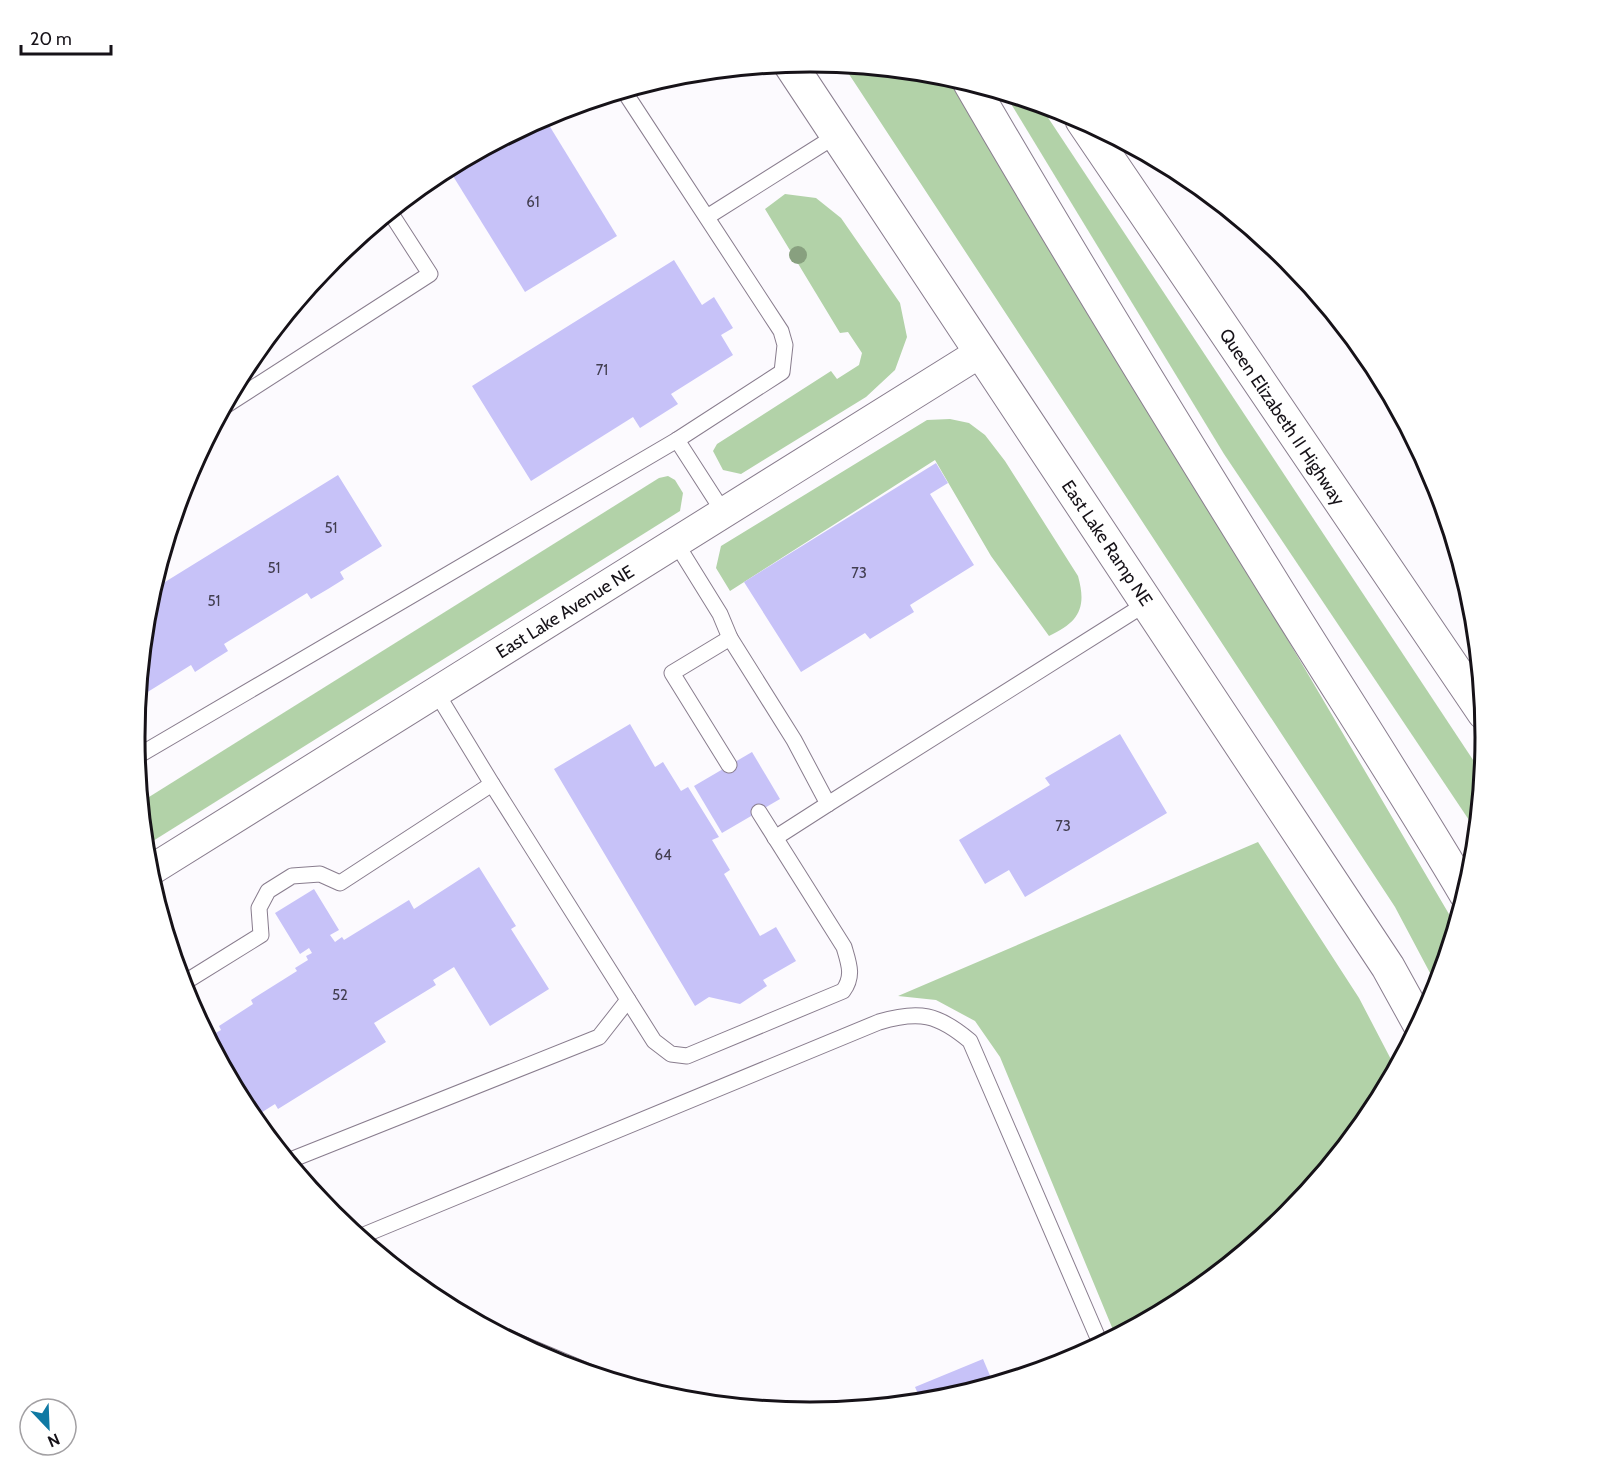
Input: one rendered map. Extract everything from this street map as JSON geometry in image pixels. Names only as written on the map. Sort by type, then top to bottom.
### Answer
[{"type":"main road","name":"East Lake Ramp NE","points":[[796,72],[1388,967],[1415,1015]]},
{"type":"main road","points":[[976,93],[1038,201],[1265,571],[1401,783],[1459,883]]},
{"type":"main road","name":"Queen Elizabeth II Highway","points":[[1092,135],[1475,700]]},
{"type":"main road","points":[[1401,783],[1463,869]]},
{"type":"street","name":"East Lake Avenue NE","points":[[158,866],[981,352]]},
{"type":"lane","points":[[145,753],[677,440],[782,372],[786,356],[781,331],[628,98]]},
{"type":"lane","points":[[707,217],[837,135]]},
{"type":"lane","points":[[239,397],[430,274],[394,219]]},
{"type":"lane","points":[[677,440],[724,513]]},
{"type":"lane","points":[[676,543],[720,614],[730,638],[794,740],[828,804]]},
{"type":"lane","points":[[776,838],[1147,603]]},
{"type":"lane","points":[[729,765],[672,673],[730,638]]},
{"type":"lane","points":[[436,692],[654,1041],[671,1054],[687,1056],[843,991],[850,981],[850,968],[843,947],[759,812]]},
{"type":"lane","points":[[191,979],[261,935],[259,908],[268,891],[292,876],[320,874],[340,883],[492,784]]},
{"type":"lane","points":[[295,1158],[599,1037],[628,1000]]},
{"type":"lane","points":[[367,1234],[879,1022],[905,1014],[929,1017],[950,1024],[970,1041],[1098,1337]]},
{"type":"green space","points":[[848,73],[897,78],[965,91],[1451,917],[1431,976],[1395,907]]},
{"type":"green space","points":[[1011,103],[1047,116],[1475,764],[1470,822],[1224,454]]},
{"type":"green space","points":[[785,194],[816,198],[841,218],[900,303],[907,337],[895,370],[866,397],[741,474],[723,470],[713,451],[717,444],[831,371],[837,379],[859,365],[862,353],[848,332],[840,333],[765,209]]},
{"type":"green space","points":[[950,419],[969,423],[985,435],[1005,461],[1078,576],[1081,587],[1081,605],[1074,619],[1067,625],[1049,636],[991,556],[935,460],[730,591],[716,568],[721,546],[927,420]]},
{"type":"green space","points":[[668,476],[675,480],[683,493],[680,511],[154,841],[148,798],[659,478]]},
{"type":"green space","points":[[1258,842],[1359,998],[1392,1061],[1364,1107],[1338,1143],[1281,1208],[1216,1265],[1180,1291],[1113,1330],[1000,1057],[975,1021],[936,1000],[898,996]]},
{"type":"building","points":[[549,126],[617,236],[525,292],[453,176],[516,141]]},
{"type":"building","points":[[674,260],[702,305],[714,297],[733,328],[721,335],[733,355],[671,394],[678,404],[640,428],[633,417],[531,481],[472,386]]},
{"type":"building","points":[[936,463],[948,483],[930,494],[974,565],[910,605],[914,612],[870,639],[865,633],[801,672],[744,582]]},
{"type":"building","points":[[338,475],[382,546],[340,572],[344,579],[328,589],[311,599],[307,593],[224,644],[228,651],[195,672],[191,665],[146,693],[151,651],[164,583]]},
{"type":"building","points":[[630,724],[655,767],[663,762],[681,791],[688,787],[719,837],[712,840],[730,870],[724,874],[760,936],[776,927],[796,961],[763,980],[767,986],[740,1004],[709,997],[695,1006],[554,769]]},
{"type":"building","points":[[1120,734],[1167,813],[1025,897],[1009,870],[985,884],[959,840],[1050,785],[1045,778]]},
{"type":"building","points":[[752,752],[780,799],[722,833],[694,786]]},
{"type":"building","points":[[479,867],[516,926],[511,929],[549,989],[490,1026],[454,967],[433,980],[436,985],[374,1023],[386,1042],[278,1109],[275,1104],[261,1113],[234,1070],[215,1033],[221,1030],[219,1026],[253,1004],[251,1000],[297,971],[295,968],[308,960],[306,956],[312,953],[309,948],[300,954],[275,913],[314,889],[339,930],[330,935],[335,942],[342,937],[344,940],[409,900],[414,909]]},
{"type":"building","points":[[983,1359],[991,1378],[918,1394],[915,1387]]}]
